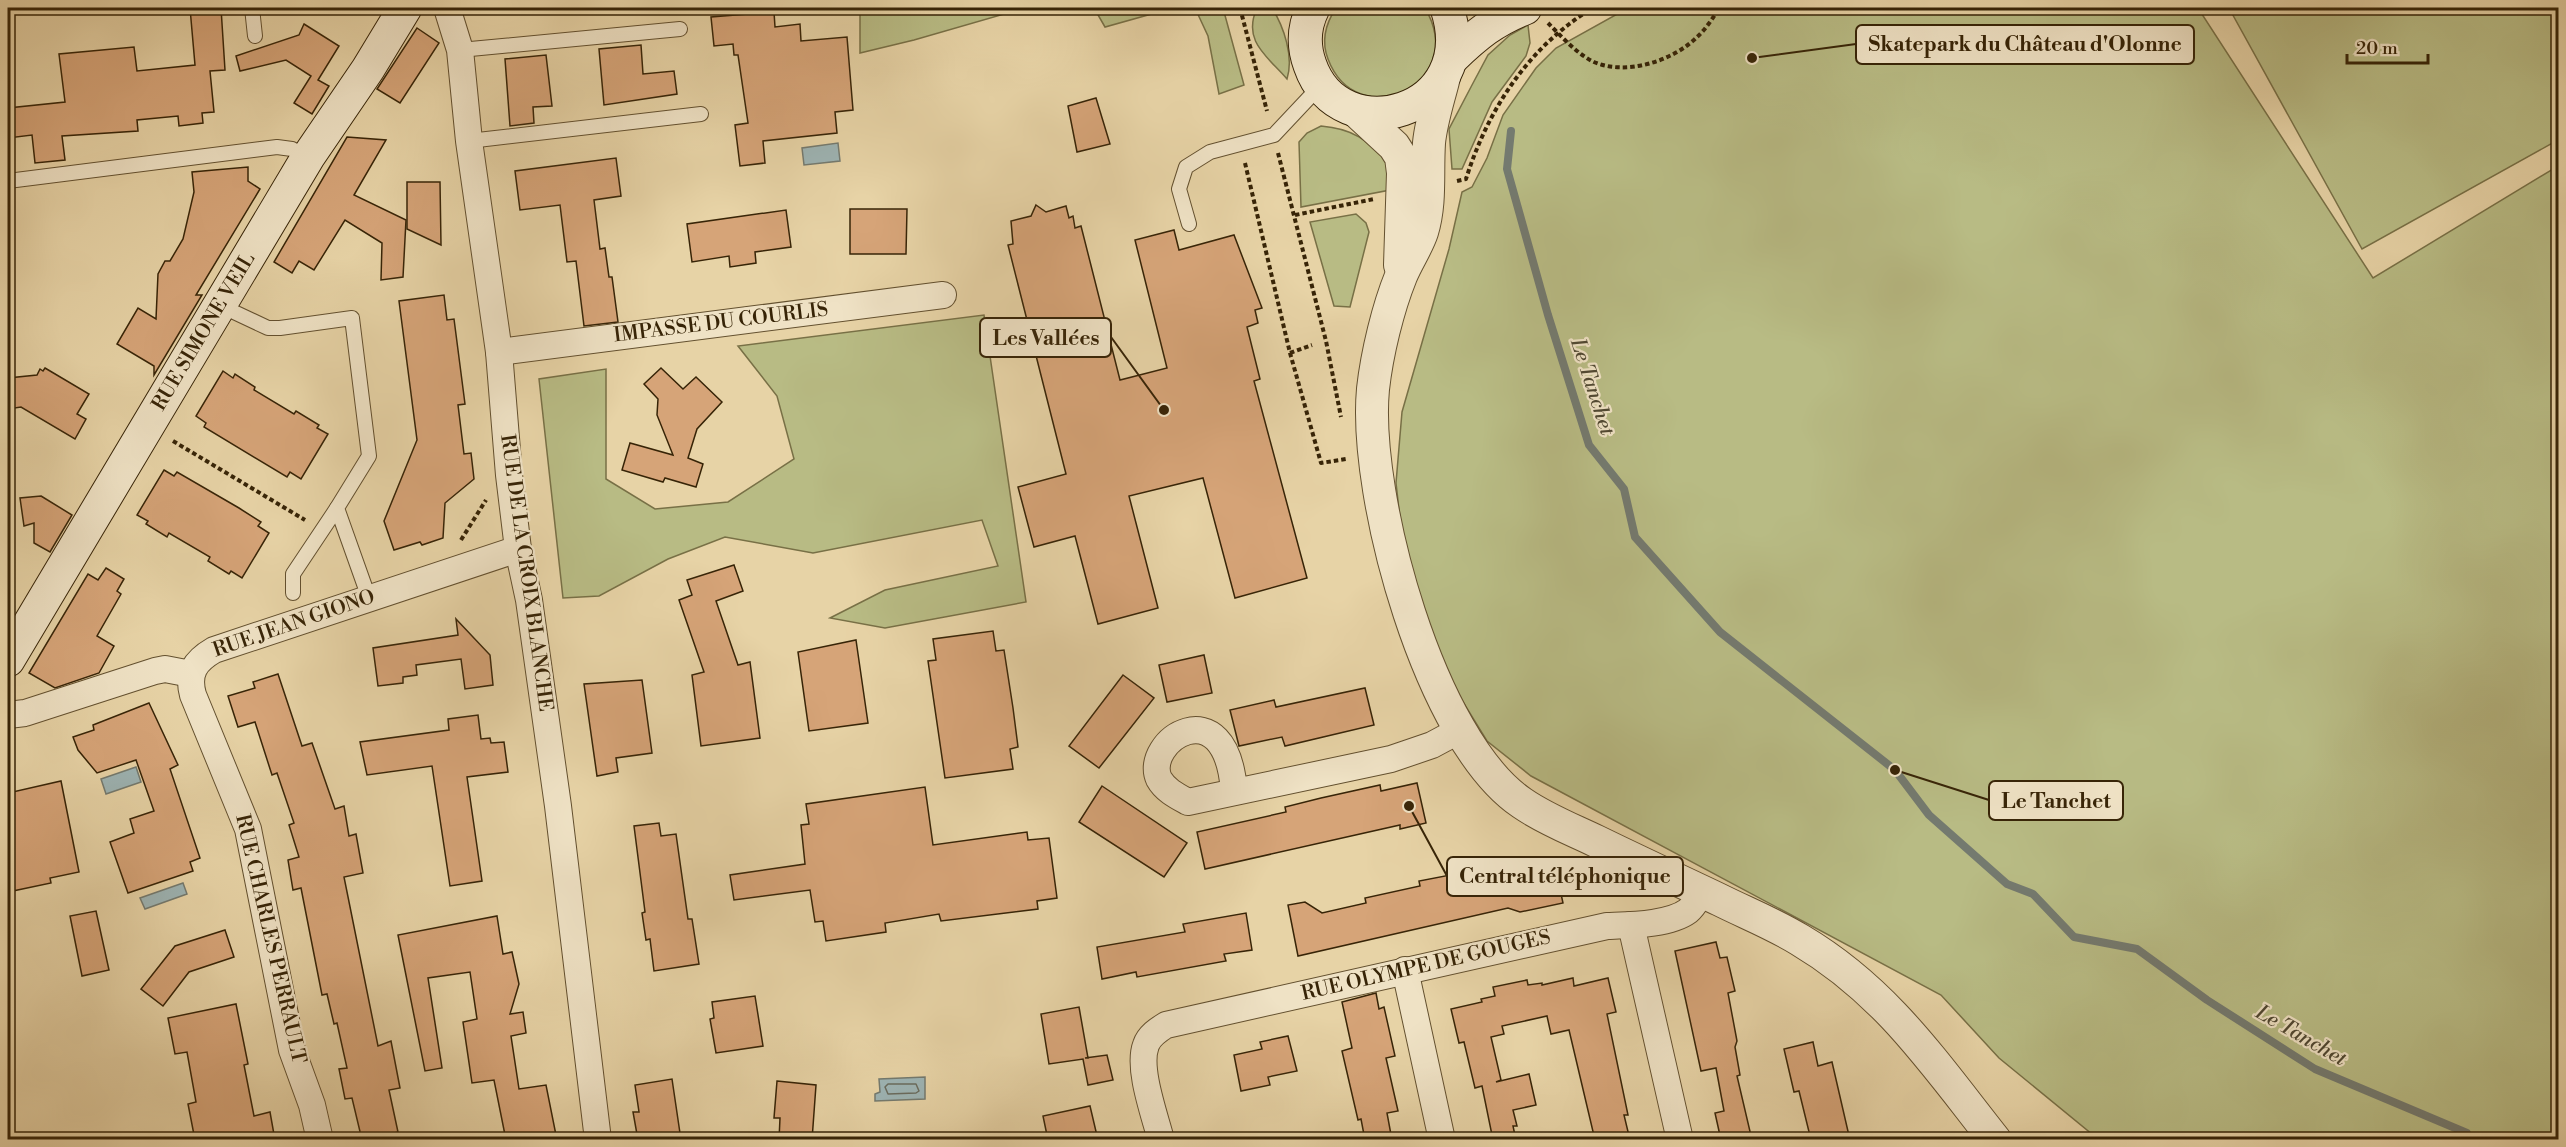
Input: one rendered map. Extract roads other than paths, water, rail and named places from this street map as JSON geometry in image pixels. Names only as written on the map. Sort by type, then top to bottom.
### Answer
[{"type":"main road","name":"RUE SIMONE VEIL","points":[[8,660],[309,157],[368,69],[405,8]]},
{"type":"main road","points":[[1287,8],[1305,40],[1310,63],[1321,85],[1336,100],[1355,110],[1375,114],[1396,112],[1415,105],[1431,93],[1448,67],[1488,26],[1503,16],[1525,8]]},
{"type":"main road","points":[[1305,40],[1313,8]]},
{"type":"main road","points":[[1447,8],[1454,41],[1448,67]]},
{"type":"street","name":"RUE DE LA CROIX BLANCHE","points":[[447,8],[460,50],[469,141],[498,352],[508,475],[518,549],[529,600],[558,806],[598,1140]]},
{"type":"street","points":[[1448,67],[1431,127],[1426,210],[1421,234],[1400,278],[1383,338],[1374,386],[1372,433],[1393,552],[1414,627],[1435,684],[1460,730],[1494,778],[1521,802],[1559,824],[1782,930],[1846,971],[1875,996],[1929,1054],[1995,1140]]},
{"type":"street","points":[[1355,110],[1394,146],[1401,157],[1403,173],[1400,278]]},
{"type":"street","name":"IMPASSE DU COURLIS","points":[[498,352],[943,295]]},
{"type":"street","name":"RUE JEAN GIONO","points":[[8,715],[25,713],[155,671],[165,669],[191,674],[196,664],[214,651],[518,549]]},
{"type":"street","name":"RUE CHARLES PERRAULT","points":[[191,674],[193,695],[248,829],[292,1050],[312,1105],[320,1140]]},
{"type":"street","points":[[1234,791],[1391,759],[1432,745],[1460,730]]},
{"type":"street","name":"RUE OLYMPE DE GOUGES","points":[[1161,1140],[1143,1066],[1147,1042],[1166,1025],[1606,926],[1649,923],[1684,913],[1695,903],[1702,892]]},
{"type":"street","points":[[1631,925],[1680,1140]]},
{"type":"street","points":[[1404,970],[1442,1140]]},
{"type":"lane","points":[[252,8],[255,36]]},
{"type":"lane","points":[[460,50],[681,29]]},
{"type":"lane","points":[[1189,224],[1179,189],[1186,167],[1210,152],[1274,135],[1321,85]]},
{"type":"lane","points":[[469,141],[701,114]]},
{"type":"lane","points":[[8,181],[277,147],[292,149],[309,157]]},
{"type":"lane","points":[[219,306],[268,328],[352,318],[369,456],[293,574],[293,593]]},
{"type":"lane","points":[[337,508],[369,598]]},
{"type":"water","points":[[838,143],[840,161],[804,165],[802,148]]},
{"type":"water","points":[[136,767],[141,782],[106,794],[101,779]]},
{"type":"water","points":[[183,883],[187,894],[145,909],[140,898]]},
{"type":"water","points":[[925,1077],[925,1099],[875,1101],[875,1094],[880,1092],[879,1079]]},
{"type":"waterway","name":"Le Tanchet","points":[[1511,131],[1507,169],[1548,315],[1589,445],[1624,489],[1635,537],[1720,632],[1895,770],[1929,815],[2007,884],[2033,894],[2074,937],[2137,949],[2207,1000],[2315,1069],[2467,1133],[2470,1140]]},
{"type":"place","name":"Skatepark du Château d'Olonne","points":[[1752,58]]},
{"type":"place","name":"Les Vallées","points":[[1164,410]]},
{"type":"place","name":"Le Tanchet","points":[[1895,770]]},
{"type":"place","name":"Central téléphonique","points":[[1409,806]]}]
